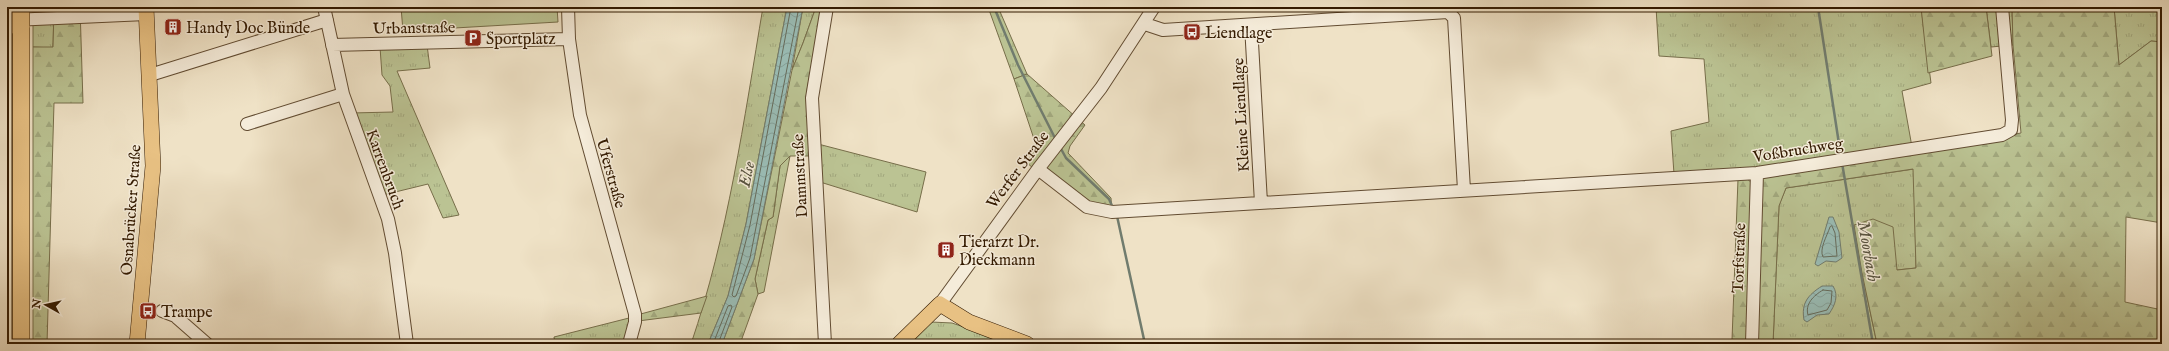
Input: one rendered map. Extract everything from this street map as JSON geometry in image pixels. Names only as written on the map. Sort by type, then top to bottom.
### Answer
[{"type":"highway","points":[[12,18],[21,344]]},
{"type":"main road","name":"Osnabrücker Straße","points":[[137,344],[153,177],[150,75],[146,11]]},
{"type":"main road","name":"Werfer Straße","points":[[899,344],[940,304]]},
{"type":"main road","points":[[940,304],[969,322],[1026,344]]},
{"type":"street","name":"Karrenbruch","points":[[324,7],[343,94],[388,219],[395,254],[407,344]]},
{"type":"street","name":"Uferstraße","points":[[568,7],[570,39],[580,115],[635,314],[635,322],[629,344]]},
{"type":"street","name":"Dammstraße","points":[[825,344],[812,94],[827,7]]},
{"type":"street","name":"Werfer Straße","points":[[940,304],[1038,169],[1101,88],[1145,24],[1154,7]]},
{"type":"street","name":"Voßbruchweg","points":[[1464,190],[1757,173],[2008,133],[2011,130],[2012,120],[2002,7]]},
{"type":"street","points":[[12,18],[146,11]]},
{"type":"street","points":[[1038,169],[1087,207],[1112,212],[1464,190],[1454,18],[1448,12],[1163,30],[1145,24]]},
{"type":"street","points":[[150,75],[327,20]]},
{"type":"street","name":"Kleine Liendlage","points":[[1251,25],[1262,203]]},
{"type":"street","name":"Urbanstraße","points":[[332,45],[570,39]]},
{"type":"street","points":[[247,124],[343,94]]},
{"type":"street","name":"Torfstraße","points":[[1752,344],[1757,173]]},
{"type":"street","points":[[162,311],[175,316],[207,344]]},
{"type":"green space","points":[[33,7],[54,7],[53,48],[33,47]]},
{"type":"green space","points":[[54,7],[80,7],[83,103],[54,103],[47,344],[33,344],[33,47],[53,47]]},
{"type":"green space","points":[[401,7],[557,7],[558,22],[403,31]]},
{"type":"green space","points":[[763,7],[787,7],[746,224],[728,296],[708,344],[691,344],[715,261],[734,177]]},
{"type":"green space","points":[[803,7],[816,7],[792,70]]},
{"type":"green space","points":[[816,7],[822,7],[807,90],[809,156],[790,156],[780,166],[773,217],[768,220],[755,279],[758,294],[740,344],[722,344],[754,259],[792,70]]},
{"type":"green space","points":[[988,7],[998,7],[1027,74],[1014,79]]},
{"type":"green space","points":[[1656,7],[1921,7],[1931,83],[1902,91],[1912,147],[1756,169],[1674,174],[1671,131],[1709,122],[1704,59],[1659,56]]},
{"type":"green space","points":[[1921,7],[1986,7],[1992,56],[1928,73]]},
{"type":"green space","points":[[1986,7],[2012,7],[2013,45],[1991,47]]},
{"type":"green space","points":[[2012,7],[2114,7],[2119,65],[2151,41],[2162,42],[2162,223],[2126,217],[2125,302],[2162,310],[2162,344],[1877,344],[1862,273],[1854,225],[1873,219],[1893,227],[1897,270],[1916,268],[1913,169],[1786,188],[1779,206],[1773,344],[1757,344],[1761,181],[1765,176],[2021,133],[2013,45]]},
{"type":"green space","points":[[2114,7],[2162,7],[2162,42],[2151,41],[2119,65]]},
{"type":"green space","points":[[427,45],[430,68],[397,71],[459,215],[443,218],[428,184],[383,195],[351,113],[393,112],[390,86],[382,75],[380,47]]},
{"type":"green space","points":[[1027,74],[1085,125],[1070,146],[1068,153],[1111,198],[1112,214],[1079,208],[1026,162],[1037,148],[1014,79]]},
{"type":"green space","points":[[818,144],[926,172],[917,212],[820,182]]},
{"type":"green space","points":[[790,156],[764,292],[758,294],[755,279],[768,220],[773,217],[780,166]]},
{"type":"green space","points":[[1914,169],[1916,268],[1897,270],[1854,225],[1862,273],[1877,344],[1773,344],[1779,205],[1786,188]]},
{"type":"green space","points":[[1746,178],[1752,183],[1747,344],[1728,344],[1732,340],[1738,179]]},
{"type":"green space","points":[[707,296],[701,313],[638,321],[637,315]]},
{"type":"green space","points":[[633,317],[627,344],[555,344],[554,337]]},
{"type":"green space","points":[[931,322],[952,323],[993,337],[990,344],[904,344]]},
{"type":"water","points":[[787,7],[803,7],[754,259],[722,344],[708,344],[728,296],[746,224]]},
{"type":"water","points":[[1829,217],[1833,217],[1839,232],[1842,258],[1836,262],[1826,261],[1818,266],[1815,264]]},
{"type":"water","points":[[1822,286],[1833,286],[1836,297],[1833,307],[1829,314],[1817,315],[1807,322],[1804,320],[1803,314],[1805,304],[1809,296]]},
{"type":"waterway","points":[[994,7],[1018,65],[1056,140]]},
{"type":"waterway","name":"Moorbach","points":[[1818,7],[1841,157]]},
{"type":"waterway","points":[[1060,147],[1066,158],[1109,199],[1113,208]]},
{"type":"waterway","name":"Moorbach","points":[[1842,163],[1873,344]]},
{"type":"waterway","points":[[1117,216],[1145,344]]},
{"type":"place","name":"Handy Doc Bünde","points":[[173,27]]},
{"type":"place","name":"Liendlage","points":[[1192,32]]},
{"type":"place","name":"Sportplatz","points":[[473,38]]},
{"type":"place","name":"Tierarzt Dr. Dieckmann","points":[[946,250]]},
{"type":"place","name":"Trampe","points":[[148,311]]},
{"type":"water label","name":"Else","points":[[746,174]]}]
